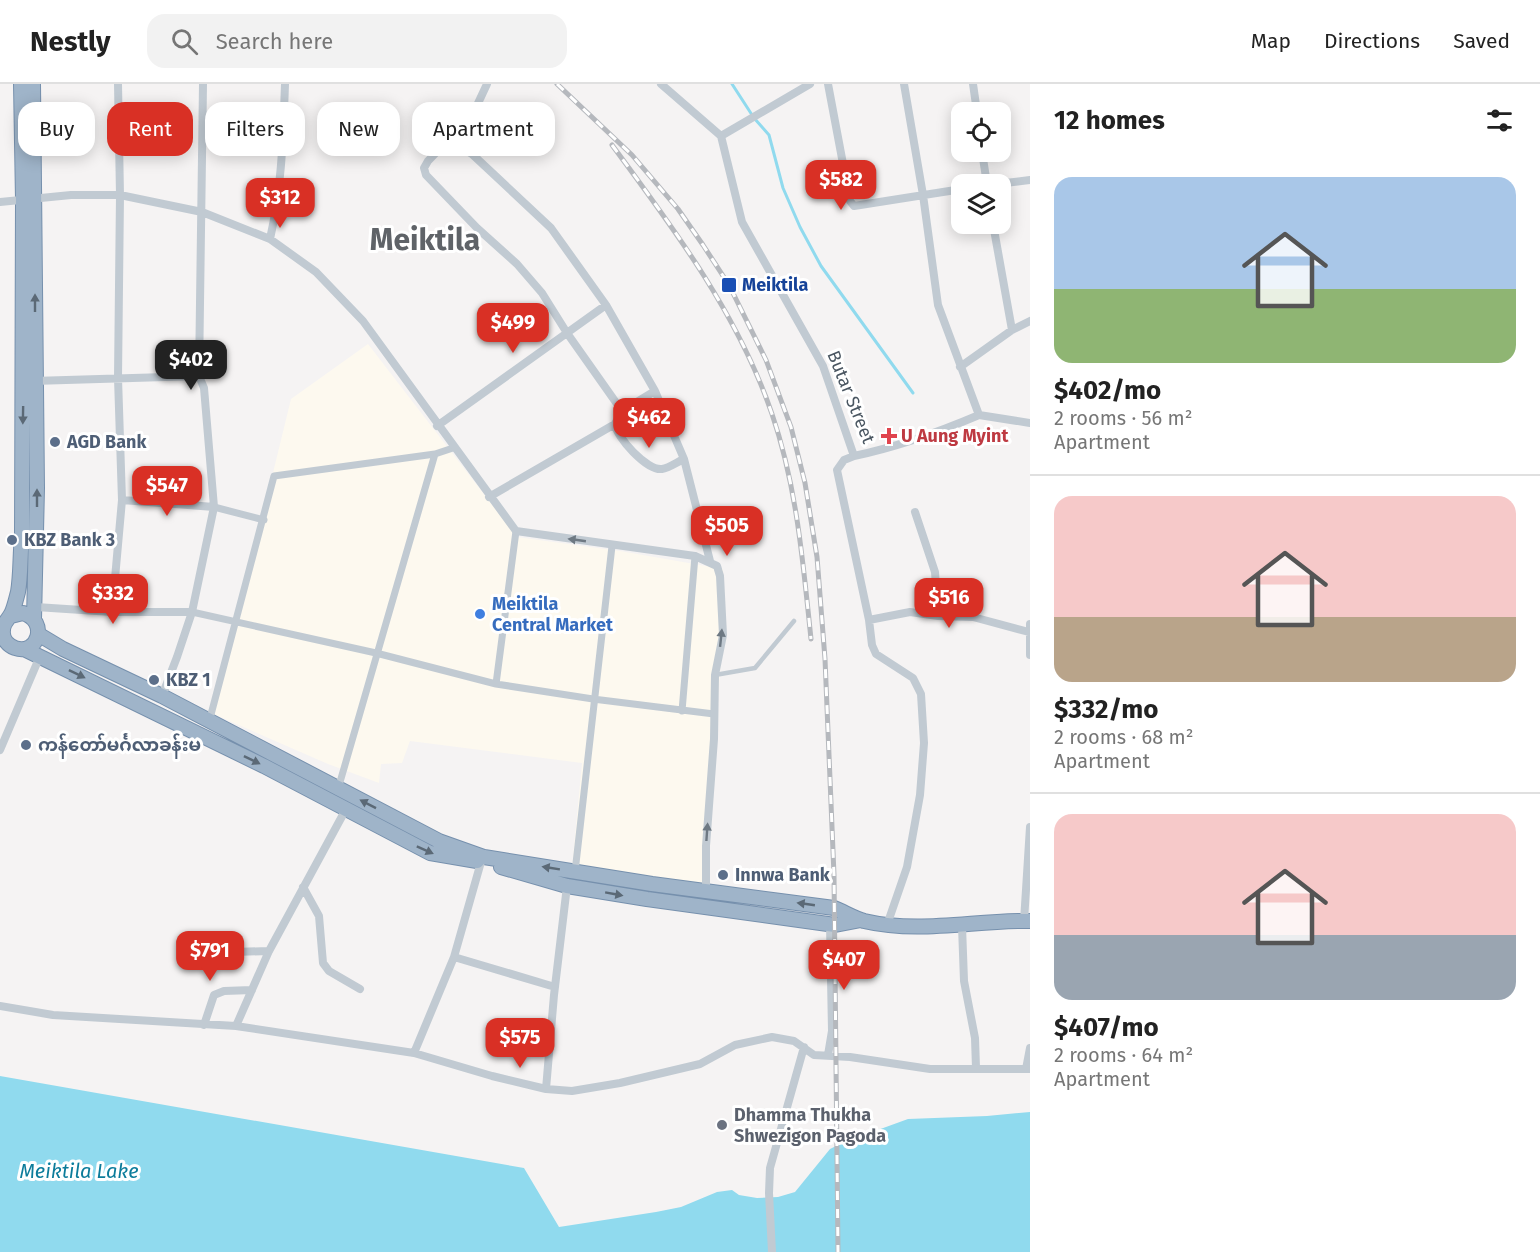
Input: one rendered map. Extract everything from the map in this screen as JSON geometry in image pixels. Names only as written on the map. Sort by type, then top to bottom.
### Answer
[{"type":"highway","points":[[21,84],[29,200]]},
{"type":"highway","points":[[11,616],[18,592],[29,381],[29,200],[33,84]]},
{"type":"highway","points":[[24,649],[34,642],[38,634],[35,613],[37,488],[29,381]]},
{"type":"highway","points":[[35,613],[23,613],[6,620],[3,628],[5,640],[12,647],[40,656],[264,766],[430,853],[481,862],[567,885],[647,899],[830,924],[861,920]]},
{"type":"highway","points":[[38,634],[63,649],[162,696],[439,841],[484,857],[652,884],[834,908],[861,920],[887,925],[962,926],[1027,921]]},
{"type":"street","points":[[112,612],[122,500],[118,378],[120,195],[118,84]]},
{"type":"street","points":[[162,696],[192,612],[214,507],[204,388],[199,376],[203,84]]},
{"type":"street","points":[[270,239],[279,201],[285,84]]},
{"type":"street","points":[[479,102],[487,84]]},
{"type":"street","points":[[662,84],[721,136],[810,84]]},
{"type":"street","points":[[828,84],[850,201],[854,206],[951,191]]},
{"type":"street","points":[[904,84],[923,195],[938,305],[960,367],[979,415],[1030,423]]},
{"type":"street","points":[[973,84],[976,102]]},
{"type":"street","name":"Butar Street","points":[[721,136],[742,222],[823,366],[854,456],[947,428],[979,415]]},
{"type":"street","points":[[433,156],[424,168],[426,175],[477,228],[517,264],[542,293],[622,411]]},
{"type":"street","points":[[474,156],[551,228],[606,305],[655,391],[684,459],[710,561]]},
{"type":"street","points":[[1011,182],[1030,180]]},
{"type":"street","points":[[0,202],[71,195],[120,195],[202,212],[270,239],[316,272],[363,321],[453,448],[516,531],[695,556],[717,566],[720,576],[723,635],[715,675],[706,890]]},
{"type":"street","points":[[995,234],[1012,330]]},
{"type":"street","points":[[438,426],[606,305]]},
{"type":"street","points":[[960,367],[1012,330],[1030,321]]},
{"type":"street","points":[[29,381],[199,376]]},
{"type":"street","points":[[489,497],[615,424],[622,411],[655,391]]},
{"type":"street","points":[[615,424],[622,438],[643,462],[653,468],[661,469],[684,459]]},
{"type":"street","points":[[209,722],[274,476],[435,454],[453,448]]},
{"type":"street","points":[[338,789],[435,454]]},
{"type":"street","points":[[854,456],[844,460],[837,470],[869,620],[872,645],[876,654],[913,678],[921,694],[924,743],[920,795],[908,867],[887,925]]},
{"type":"street","points":[[122,500],[214,507],[264,520]]},
{"type":"street","points":[[915,512],[934,572],[938,616]]},
{"type":"street","points":[[496,684],[516,531]]},
{"type":"street","points":[[574,872],[612,546]]},
{"type":"street","points":[[682,711],[695,556]]},
{"type":"street","points":[[35,613],[192,612],[376,653],[496,684],[714,714]]},
{"type":"street","points":[[869,620],[910,612],[973,617],[1030,628],[1030,655]]},
{"type":"street","points":[[0,750],[40,656]]},
{"type":"street","points":[[236,1026],[268,951],[346,809]]},
{"type":"street","points":[[1027,921],[1030,827]]},
{"type":"street","points":[[414,1053],[454,957],[481,862]]},
{"type":"street","points":[[546,1089],[567,885]]},
{"type":"street","points":[[303,887],[319,916],[323,963],[329,970],[360,989]]},
{"type":"street","points":[[828,1055],[832,1031],[830,924]]},
{"type":"street","points":[[962,926],[964,981],[975,1038],[976,1068]]},
{"type":"street","points":[[181,943],[228,951],[268,951]]},
{"type":"street","points":[[454,957],[555,987]]},
{"type":"street","points":[[204,1024],[214,995],[224,991],[252,990]]},
{"type":"street","points":[[0,1006],[53,1015],[236,1026],[414,1053],[546,1089],[572,1091],[620,1083],[700,1064],[735,1045],[772,1037],[794,1041],[814,1055],[930,1069],[1028,1069],[1030,1048]]},
{"type":"street","points":[[772,1252],[769,1193],[773,1156],[804,1047]]},
{"type":"lane","points":[[715,675],[755,668],[794,621]]},
{"type":"shaded area","name":"Meiktila Central Market","points":[[368,344],[517,537],[620,551],[723,569],[725,606],[704,884],[572,868],[582,763],[410,741],[402,763],[381,764],[379,783],[328,764],[209,712],[261,522],[291,399]]},
{"type":"water","name":"Meiktila Lake","points":[[0,1076],[524,1168],[559,1227],[681,1207],[717,1192],[732,1190],[739,1195],[757,1198],[778,1197],[795,1192],[830,1149],[908,1119],[1030,1112],[1030,1252],[0,1252]]},
{"type":"waterway","points":[[732,84],[754,118],[769,135],[783,188],[821,266],[913,393]]},
{"type":"railway","points":[[557,84],[632,155],[678,209],[729,285],[766,360],[791,427],[805,483],[817,557],[825,659],[834,875],[838,1252]]},
{"type":"railway","points":[[612,145],[681,241],[723,307],[758,377],[772,414],[788,469],[802,554],[811,639]]},
{"type":"place","name":"Meiktila","points":[[729,285]]},
{"type":"place","name":"U Aung Myint","points":[[889,436]]},
{"type":"place","name":"AGD Bank","points":[[55,442]]},
{"type":"place","name":"KBZ Bank 3","points":[[12,540]]},
{"type":"place","name":"Meiktila Central Market","points":[[480,614]]},
{"type":"place","name":"KBZ 1","points":[[154,680]]},
{"type":"place","name":"ကန်တော်မင်္ဂလာခန်းမ","points":[[26,745]]},
{"type":"place","name":"Innwa Bank","points":[[723,875]]},
{"type":"place","name":"Dhamma Thukha Shwezigon Pagoda","points":[[722,1125]]},
{"type":"district","name":"Meiktila","points":[[425,240]]}]
